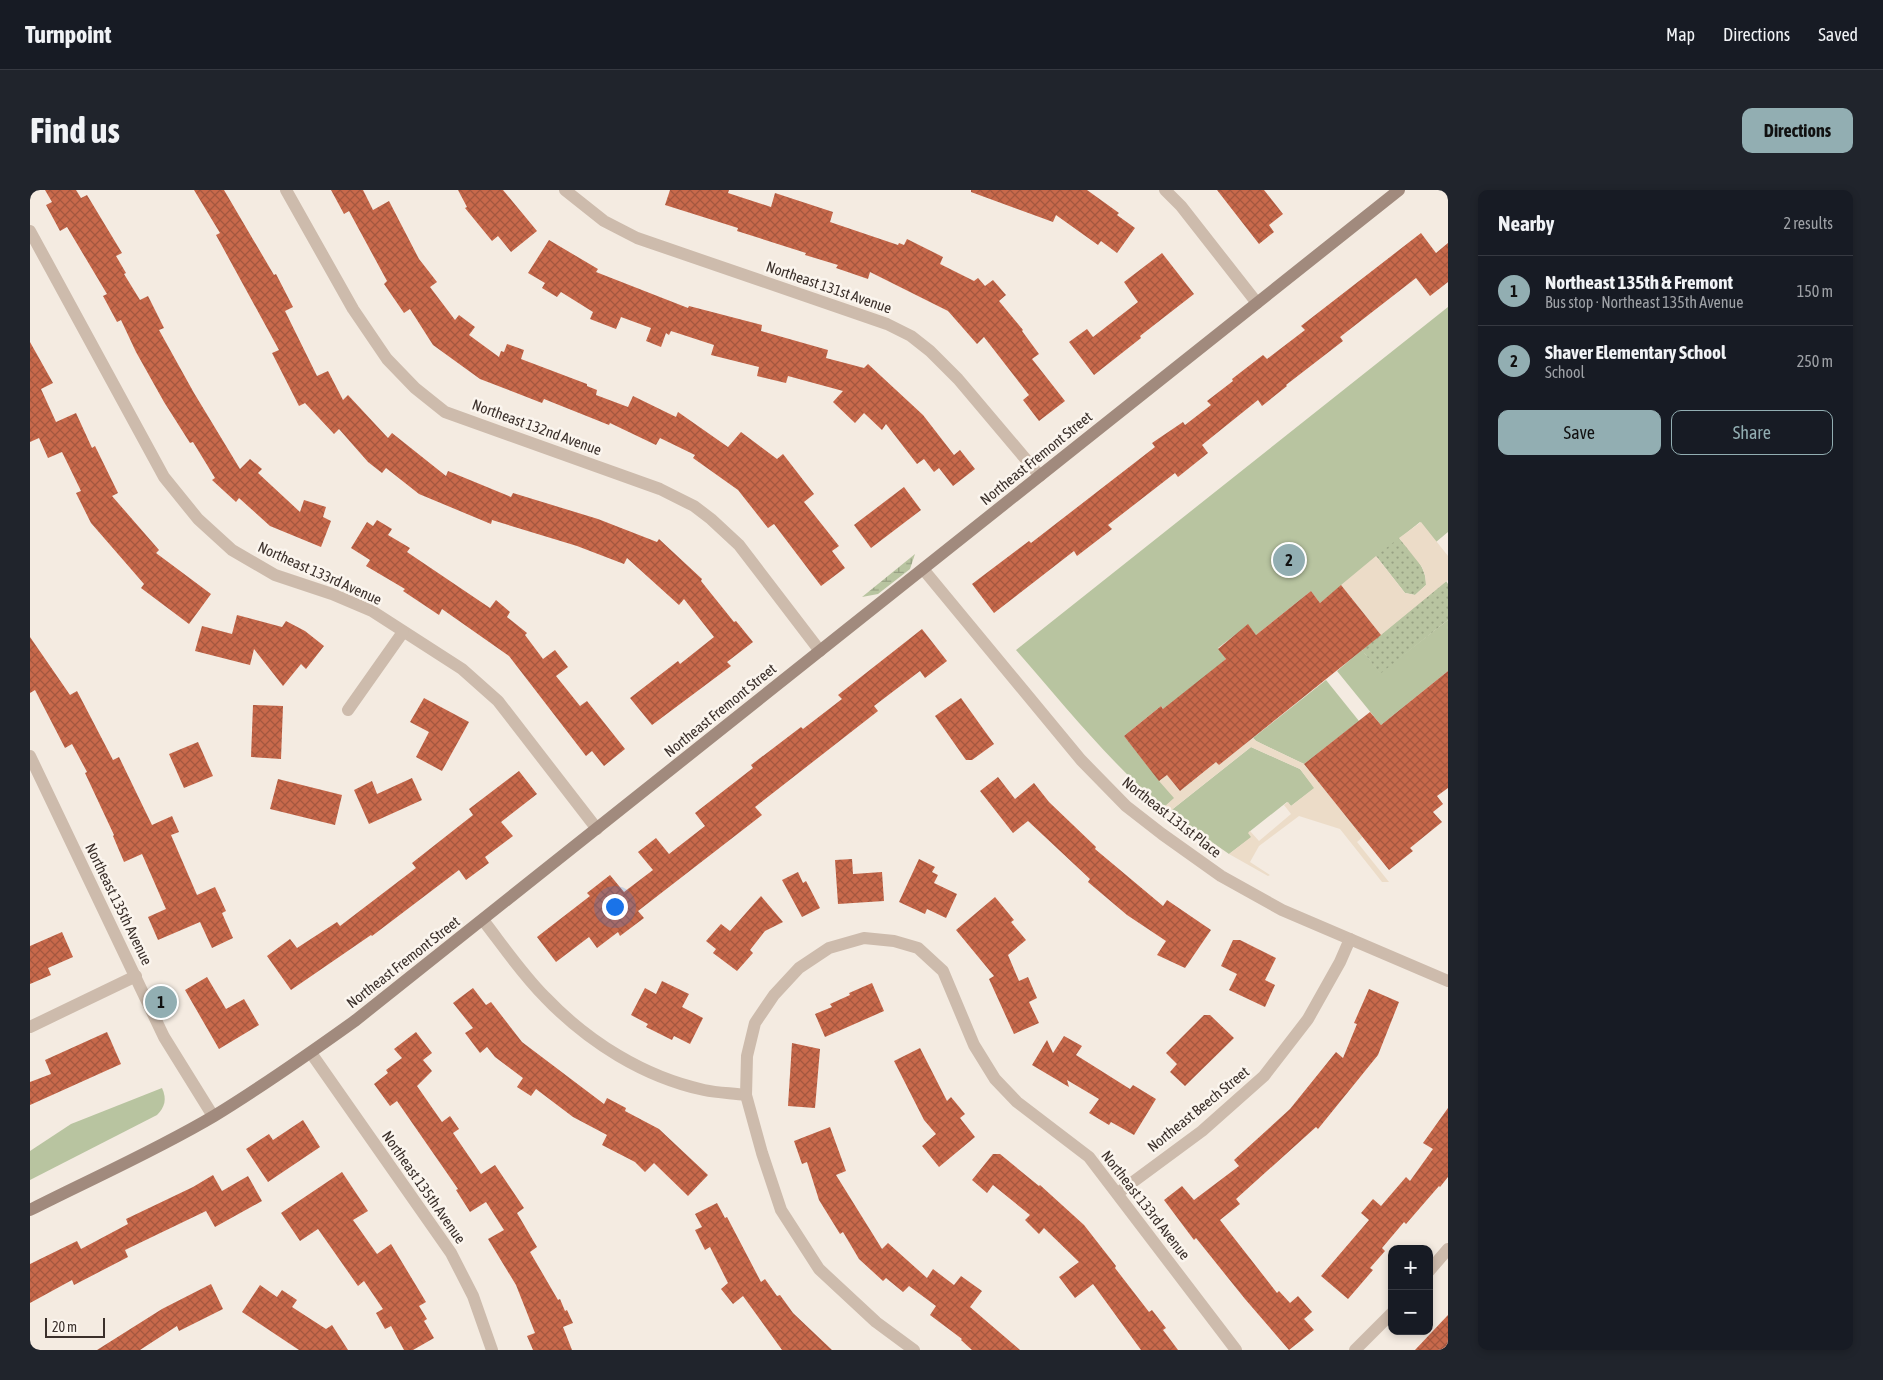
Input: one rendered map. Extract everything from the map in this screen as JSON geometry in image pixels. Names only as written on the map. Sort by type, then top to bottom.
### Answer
[{"type":"street","name":"Northeast 132nd Avenue","points":[[286,190],[353,309],[387,359],[415,388],[445,412],[660,489],[694,506],[739,545],[820,650]]},
{"type":"street","name":"Northeast 131st Avenue","points":[[565,190],[604,221],[637,238],[887,324],[911,336],[958,379],[1040,476]]},
{"type":"street","points":[[1165,190],[1180,206],[1257,303]]},
{"type":"street","name":"Northeast Fremont Street","points":[[30,1210],[147,1152],[213,1116],[311,1053],[404,984],[820,650],[1399,190]]},
{"type":"street","name":"Northeast 133rd Avenue","points":[[30,232],[164,476],[198,519],[232,550],[275,575],[332,594],[364,608],[462,669],[498,701],[597,830]]},
{"type":"street","name":"Northeast 131st Place","points":[[924,569],[1081,760],[1126,806],[1162,834],[1237,886],[1282,910],[1448,981]]},
{"type":"street","points":[[348,710],[403,632]]},
{"type":"street","name":"Northeast 135th Avenue","points":[[30,756],[164,1036],[213,1116]]},
{"type":"street","points":[[483,920],[544,997],[580,1030],[609,1050],[636,1066],[674,1081],[705,1090],[746,1095],[762,1154],[781,1210],[819,1269],[876,1322],[914,1350]]},
{"type":"street","name":"Northeast 133rd Avenue","points":[[746,1095],[747,1056],[756,1023],[774,995],[799,968],[829,948],[864,938],[894,941],[918,948],[943,971],[974,1045],[995,1078],[1017,1102],[1089,1157],[1236,1350]]},
{"type":"street","name":"Northeast Beech Street","points":[[1118,1193],[1202,1131],[1264,1076],[1308,1019],[1340,962],[1350,938]]},
{"type":"street","points":[[30,1028],[136,976]]},
{"type":"street","name":"Northeast 135th Avenue","points":[[311,1053],[451,1253],[473,1296],[492,1350]]},
{"type":"street","points":[[1433,1267],[1448,1249]]},
{"type":"street","points":[[1355,1350],[1388,1318]]},
{"type":"green space","points":[[1448,307],[1448,532],[1436,542],[1420,522],[1320,603],[1311,591],[1256,635],[1248,625],[1218,648],[1226,659],[1166,712],[1161,706],[1124,736],[1175,798],[1163,808],[1105,751],[1016,650]]},
{"type":"green space","points":[[1399,538],[1417,559],[1426,578],[1426,585],[1415,595],[1405,593],[1376,556]]},
{"type":"green space","points":[[915,554],[910,569],[878,594],[862,597]]},
{"type":"green space","points":[[1446,581],[1448,584],[1448,620],[1380,674],[1362,650]]},
{"type":"green space","points":[[1448,620],[1448,671],[1381,725],[1337,671],[1362,650],[1380,673]]},
{"type":"green space","points":[[1326,680],[1359,721],[1304,764],[1253,738]]},
{"type":"green space","points":[[1251,747],[1300,769],[1315,788],[1291,806],[1287,802],[1249,832],[1252,837],[1229,854],[1169,812]]},
{"type":"green space","points":[[162,1088],[164,1103],[157,1115],[30,1180],[30,1151],[71,1124]]},
{"type":"shaded area","points":[[1421,522],[1448,556],[1448,580],[1381,635],[1341,585],[1376,556],[1405,593],[1415,595],[1426,585],[1425,575],[1422,567],[1399,538]]},
{"type":"shaded area","points":[[1253,738],[1304,764],[1363,837],[1357,842],[1389,882],[1382,882],[1340,829],[1299,816],[1259,846],[1250,862],[1270,875],[1268,876],[1229,854],[1251,837],[1248,833],[1250,831],[1259,841],[1291,814],[1284,805],[1288,802],[1291,806],[1314,788],[1300,769],[1251,747],[1169,812],[1163,808],[1174,798],[1159,781],[1167,775],[1180,791],[1210,767],[1215,760],[1219,765]]},
{"type":"building","points":[[45,190],[76,190],[81,198],[87,195],[122,253],[116,256],[126,273],[124,274],[140,300],[148,296],[164,328],[159,330],[240,469],[250,459],[262,469],[258,473],[300,512],[304,500],[326,507],[323,517],[331,521],[321,547],[270,526],[239,498],[236,502],[212,480],[215,478],[193,442],[190,443],[164,402],[136,352],[121,320],[117,322],[103,296],[107,294],[67,227],[60,231],[46,205],[52,202]]},
{"type":"building","points":[[194,190],[224,190],[274,275],[276,274],[293,307],[285,311],[317,376],[328,371],[343,400],[348,395],[388,438],[392,433],[446,476],[448,471],[511,497],[513,493],[598,519],[657,542],[659,539],[702,579],[701,581],[734,622],[736,621],[753,642],[727,662],[731,666],[652,725],[630,698],[678,661],[680,664],[714,637],[684,599],[679,605],[627,558],[624,564],[577,546],[492,520],[491,524],[419,494],[386,468],[382,473],[368,462],[339,429],[334,434],[305,403],[299,406],[272,353],[279,350],[216,235],[220,233]]},
{"type":"building","points":[[331,190],[363,190],[373,210],[389,201],[419,259],[437,282],[430,287],[455,320],[459,315],[475,327],[469,335],[499,357],[501,351],[504,352],[507,344],[524,350],[521,359],[587,384],[587,386],[597,390],[596,395],[628,407],[633,396],[676,417],[678,412],[728,447],[741,432],[777,459],[783,454],[814,494],[804,502],[839,546],[832,551],[845,568],[821,586],[774,524],[768,528],[738,490],[693,458],[695,455],[660,438],[656,445],[610,423],[609,425],[544,399],[542,403],[480,379],[433,345],[410,309],[404,313],[384,284],[387,281],[349,211],[344,214]]},
{"type":"building","points":[[458,190],[503,190],[537,231],[511,252],[498,236],[492,241],[465,208],[467,207]]},
{"type":"building","points":[[670,190],[729,190],[728,193],[771,207],[775,193],[833,212],[830,222],[898,245],[899,243],[904,245],[907,239],[943,257],[940,264],[974,281],[978,278],[985,286],[993,280],[1006,295],[999,301],[1023,330],[1039,354],[1032,359],[1065,401],[1039,421],[1023,400],[1029,395],[984,337],[977,344],[948,311],[870,272],[868,279],[836,268],[838,265],[805,255],[806,253],[737,231],[738,228],[665,205]]},
{"type":"building","points":[[971,190],[1087,190],[1119,213],[1117,215],[1135,228],[1117,253],[1101,241],[1098,245],[1056,215],[1053,222],[971,192]]},
{"type":"building","points":[[1217,190],[1264,190],[1283,214],[1269,225],[1274,232],[1259,244]]},
{"type":"building","points":[[1421,233],[1436,253],[1448,243],[1448,282],[1430,296],[1416,278],[1340,337],[1343,341],[1262,406],[1258,400],[1202,445],[1208,453],[1178,477],[1175,473],[1108,525],[1112,529],[1077,556],[1074,551],[994,613],[972,584],[1029,541],[1031,543],[1155,447],[1152,443],[1183,422],[1185,425],[1211,405],[1207,401],[1233,381],[1232,379],[1263,355],[1267,359],[1305,330],[1301,326]]},
{"type":"building","points":[[549,240],[598,269],[596,272],[688,308],[689,306],[762,325],[761,331],[828,350],[826,358],[864,368],[868,364],[923,415],[954,455],[960,450],[975,469],[953,486],[939,468],[934,472],[924,459],[917,464],[886,424],[882,430],[864,413],[855,423],[833,402],[843,391],[788,376],[786,383],[757,376],[759,367],[711,355],[714,345],[671,331],[669,335],[666,333],[661,347],[646,341],[651,328],[621,317],[616,329],[590,319],[593,312],[561,292],[557,297],[542,288],[545,283],[528,273]]},
{"type":"building","points":[[1162,253],[1194,294],[1094,375],[1069,342],[1087,329],[1093,337],[1138,302],[1124,282]]},
{"type":"building","points":[[30,342],[53,383],[41,389],[56,422],[76,413],[92,448],[95,446],[118,493],[112,496],[159,550],[156,553],[211,594],[189,624],[141,588],[144,584],[91,523],[76,493],[81,491],[62,452],[48,458],[39,438],[30,442]]},
{"type":"building","points":[[904,487],[921,510],[871,548],[854,525]]},
{"type":"building","points":[[377,520],[392,529],[388,535],[410,548],[407,552],[490,608],[496,600],[510,612],[507,617],[527,633],[525,635],[543,659],[555,650],[568,667],[556,676],[580,706],[587,701],[625,749],[604,766],[592,751],[586,756],[509,656],[442,609],[439,615],[403,591],[405,589],[366,566],[370,560],[351,548],[367,522],[373,526]]},
{"type":"building","points":[[1341,585],[1381,635],[1219,765],[1216,762],[1180,791],[1167,775],[1159,781],[1124,736],[1161,706],[1163,709],[1226,659],[1218,649],[1248,624],[1256,635],[1311,591],[1320,603]]},
{"type":"building","points":[[237,615],[282,627],[286,621],[305,631],[324,646],[306,669],[301,664],[283,686],[254,649],[250,665],[195,651],[202,626],[232,634]]},
{"type":"building","points":[[922,629],[947,661],[925,678],[920,671],[874,706],[878,711],[755,807],[762,815],[638,911],[644,918],[620,936],[618,932],[597,948],[589,937],[556,962],[537,937],[590,896],[587,893],[610,875],[624,892],[653,870],[638,852],[656,838],[669,854],[705,826],[695,813],[753,768],[751,765],[842,699],[838,695]]},
{"type":"building","points":[[30,637],[70,695],[77,691],[113,760],[119,757],[152,825],[172,816],[179,832],[171,835],[197,895],[215,887],[226,911],[222,913],[233,938],[212,948],[200,922],[158,940],[148,917],[166,909],[142,854],[124,862],[114,835],[85,773],[87,772],[72,744],[65,748],[35,690],[30,693]]},
{"type":"building","points":[[1448,671],[1448,788],[1437,796],[1443,804],[1433,812],[1442,822],[1410,848],[1413,851],[1389,870],[1304,764],[1370,712],[1381,725]]},
{"type":"building","points":[[424,698],[469,722],[442,771],[416,757],[429,732],[410,722]]},
{"type":"building","points":[[961,698],[994,744],[972,760],[966,760],[935,716]]},
{"type":"building","points":[[253,705],[283,706],[281,759],[251,757]]},
{"type":"building","points":[[198,742],[213,776],[184,788],[169,754]]},
{"type":"building","points":[[519,771],[537,794],[501,822],[513,836],[485,857],[489,863],[466,880],[459,870],[372,936],[291,990],[267,956],[290,939],[297,948],[337,922],[340,926],[416,868],[412,863],[473,815],[469,809]]},
{"type":"building","points":[[998,777],[1015,799],[1034,783],[1049,802],[1096,847],[1095,849],[1163,906],[1167,900],[1211,930],[1185,968],[1157,955],[1166,941],[1127,915],[1088,882],[1090,879],[1028,821],[1013,833],[980,791]]},
{"type":"building","points":[[412,778],[422,800],[369,824],[354,790],[372,781],[377,794]]},
{"type":"building","points":[[278,779],[342,795],[335,825],[270,809]]},
{"type":"building","points":[[852,859],[853,874],[882,872],[884,901],[838,904],[835,860]]},
{"type":"building","points":[[919,859],[935,867],[932,872],[938,875],[934,883],[957,894],[946,918],[927,909],[925,914],[899,902]]},
{"type":"building","points":[[798,872],[803,883],[806,881],[820,908],[802,917],[782,880]]},
{"type":"building","points":[[761,896],[783,922],[765,931],[750,950],[753,953],[737,971],[713,953],[716,949],[706,941],[721,924],[730,931]]},
{"type":"building","points":[[995,897],[1014,920],[1011,922],[1026,940],[1008,955],[1019,981],[1028,977],[1037,998],[1029,1002],[1039,1023],[1014,1034],[989,979],[994,976],[956,930]]},
{"type":"building","points":[[62,932],[73,957],[48,968],[51,975],[30,984],[30,946]]},
{"type":"building","points":[[1233,940],[1240,940],[1276,958],[1265,980],[1275,985],[1265,1007],[1229,990],[1237,974],[1221,966]]},
{"type":"building","points":[[207,977],[226,1009],[244,999],[259,1025],[219,1049],[185,990]]},
{"type":"building","points":[[662,981],[689,994],[682,1007],[703,1018],[690,1044],[674,1036],[672,1040],[646,1027],[648,1024],[631,1015],[645,988],[656,994]]},
{"type":"building","points":[[872,983],[884,1011],[825,1037],[815,1014],[832,1007],[830,1004],[850,995],[849,993]]},
{"type":"building","points":[[473,988],[486,1005],[491,1002],[522,1042],[604,1104],[607,1098],[626,1108],[625,1111],[659,1129],[708,1175],[688,1196],[654,1163],[645,1172],[635,1162],[602,1145],[607,1135],[573,1117],[536,1089],[531,1096],[517,1087],[523,1078],[495,1057],[487,1047],[480,1053],[465,1033],[473,1028],[453,1003]]},
{"type":"building","points":[[1369,989],[1399,1002],[1378,1055],[1318,1129],[1316,1127],[1236,1199],[1240,1204],[1220,1220],[1277,1293],[1279,1291],[1290,1303],[1298,1296],[1312,1312],[1304,1319],[1314,1330],[1289,1350],[1196,1238],[1194,1240],[1164,1200],[1182,1186],[1194,1200],[1239,1166],[1234,1160],[1290,1109],[1336,1052],[1343,1058],[1357,1024],[1354,1023]]},
{"type":"building","points":[[1204,1015],[1210,1015],[1234,1038],[1185,1086],[1170,1072],[1177,1064],[1166,1053]]},
{"type":"building","points":[[107,1032],[121,1064],[30,1105],[30,1082],[51,1074],[45,1060]]},
{"type":"building","points":[[416,1032],[432,1053],[423,1060],[432,1071],[417,1086],[442,1122],[450,1116],[459,1129],[453,1133],[481,1174],[495,1165],[524,1208],[517,1213],[537,1247],[530,1252],[558,1300],[560,1299],[565,1311],[567,1310],[573,1323],[563,1327],[572,1350],[533,1350],[527,1336],[535,1333],[516,1285],[488,1239],[504,1230],[486,1202],[470,1212],[456,1190],[458,1189],[397,1101],[390,1106],[374,1084],[388,1073],[386,1070],[402,1058],[394,1049]]},
{"type":"building","points":[[1064,1036],[1082,1046],[1076,1055],[1130,1089],[1133,1085],[1156,1099],[1134,1135],[1111,1122],[1109,1125],[1089,1113],[1099,1099],[1067,1080],[1069,1087],[1032,1065],[1047,1040],[1053,1053]]},
{"type":"building","points":[[792,1043],[820,1049],[815,1108],[788,1106]]},
{"type":"building","points":[[920,1048],[947,1101],[951,1097],[965,1114],[960,1118],[975,1137],[939,1167],[922,1146],[936,1134],[924,1120],[894,1061]]},
{"type":"building","points":[[1448,1108],[1448,1177],[1406,1224],[1404,1222],[1382,1248],[1385,1251],[1370,1268],[1373,1270],[1348,1299],[1321,1276],[1369,1220],[1361,1213],[1373,1199],[1381,1206],[1406,1177],[1410,1181],[1433,1149],[1423,1143]]},
{"type":"building","points":[[303,1120],[320,1147],[268,1182],[246,1149],[269,1134],[273,1140]]},
{"type":"building","points":[[830,1127],[846,1171],[836,1175],[882,1249],[888,1243],[927,1278],[933,1269],[954,1285],[961,1276],[982,1291],[970,1307],[1020,1350],[972,1350],[962,1339],[930,1315],[936,1306],[909,1286],[903,1292],[886,1278],[883,1281],[859,1259],[843,1232],[840,1234],[819,1200],[807,1162],[802,1164],[794,1141]]},
{"type":"building","points":[[993,1154],[1000,1154],[1040,1185],[1084,1225],[1149,1312],[1152,1310],[1166,1328],[1163,1330],[1178,1350],[1141,1350],[1093,1284],[1075,1298],[1059,1277],[1079,1262],[1044,1228],[1039,1234],[1025,1220],[1030,1215],[993,1185],[987,1193],[972,1180]]},
{"type":"building","points":[[342,1172],[368,1211],[353,1220],[377,1254],[391,1244],[426,1302],[419,1306],[427,1319],[424,1321],[434,1338],[413,1350],[404,1350],[391,1326],[385,1329],[376,1313],[383,1309],[364,1281],[358,1286],[318,1229],[300,1241],[281,1213]]},
{"type":"building","points":[[213,1175],[222,1191],[248,1176],[262,1201],[215,1227],[206,1211],[125,1250],[128,1257],[74,1285],[72,1280],[30,1303],[30,1264],[77,1241],[81,1249],[128,1224],[126,1219],[193,1187]]},
{"type":"building","points":[[717,1203],[725,1218],[727,1217],[761,1282],[765,1279],[777,1296],[780,1295],[793,1313],[832,1350],[782,1350],[743,1296],[733,1304],[721,1289],[728,1283],[710,1247],[705,1250],[695,1230],[702,1227],[695,1214]]},
{"type":"building","points":[[211,1284],[223,1309],[179,1331],[177,1326],[140,1350],[97,1350],[162,1309]]},
{"type":"building","points":[[260,1285],[277,1297],[282,1290],[297,1300],[292,1307],[326,1329],[332,1325],[348,1350],[299,1350],[242,1312]]},
{"type":"building","points":[[1448,1315],[1448,1350],[1415,1350],[1429,1335],[1433,1335],[1433,1331]]},
{"type":"place","name":"Shaver Elementary School","points":[[1289,560]]},
{"type":"place","name":"Northeast 135th & Fremont","points":[[161,1002]]}]
